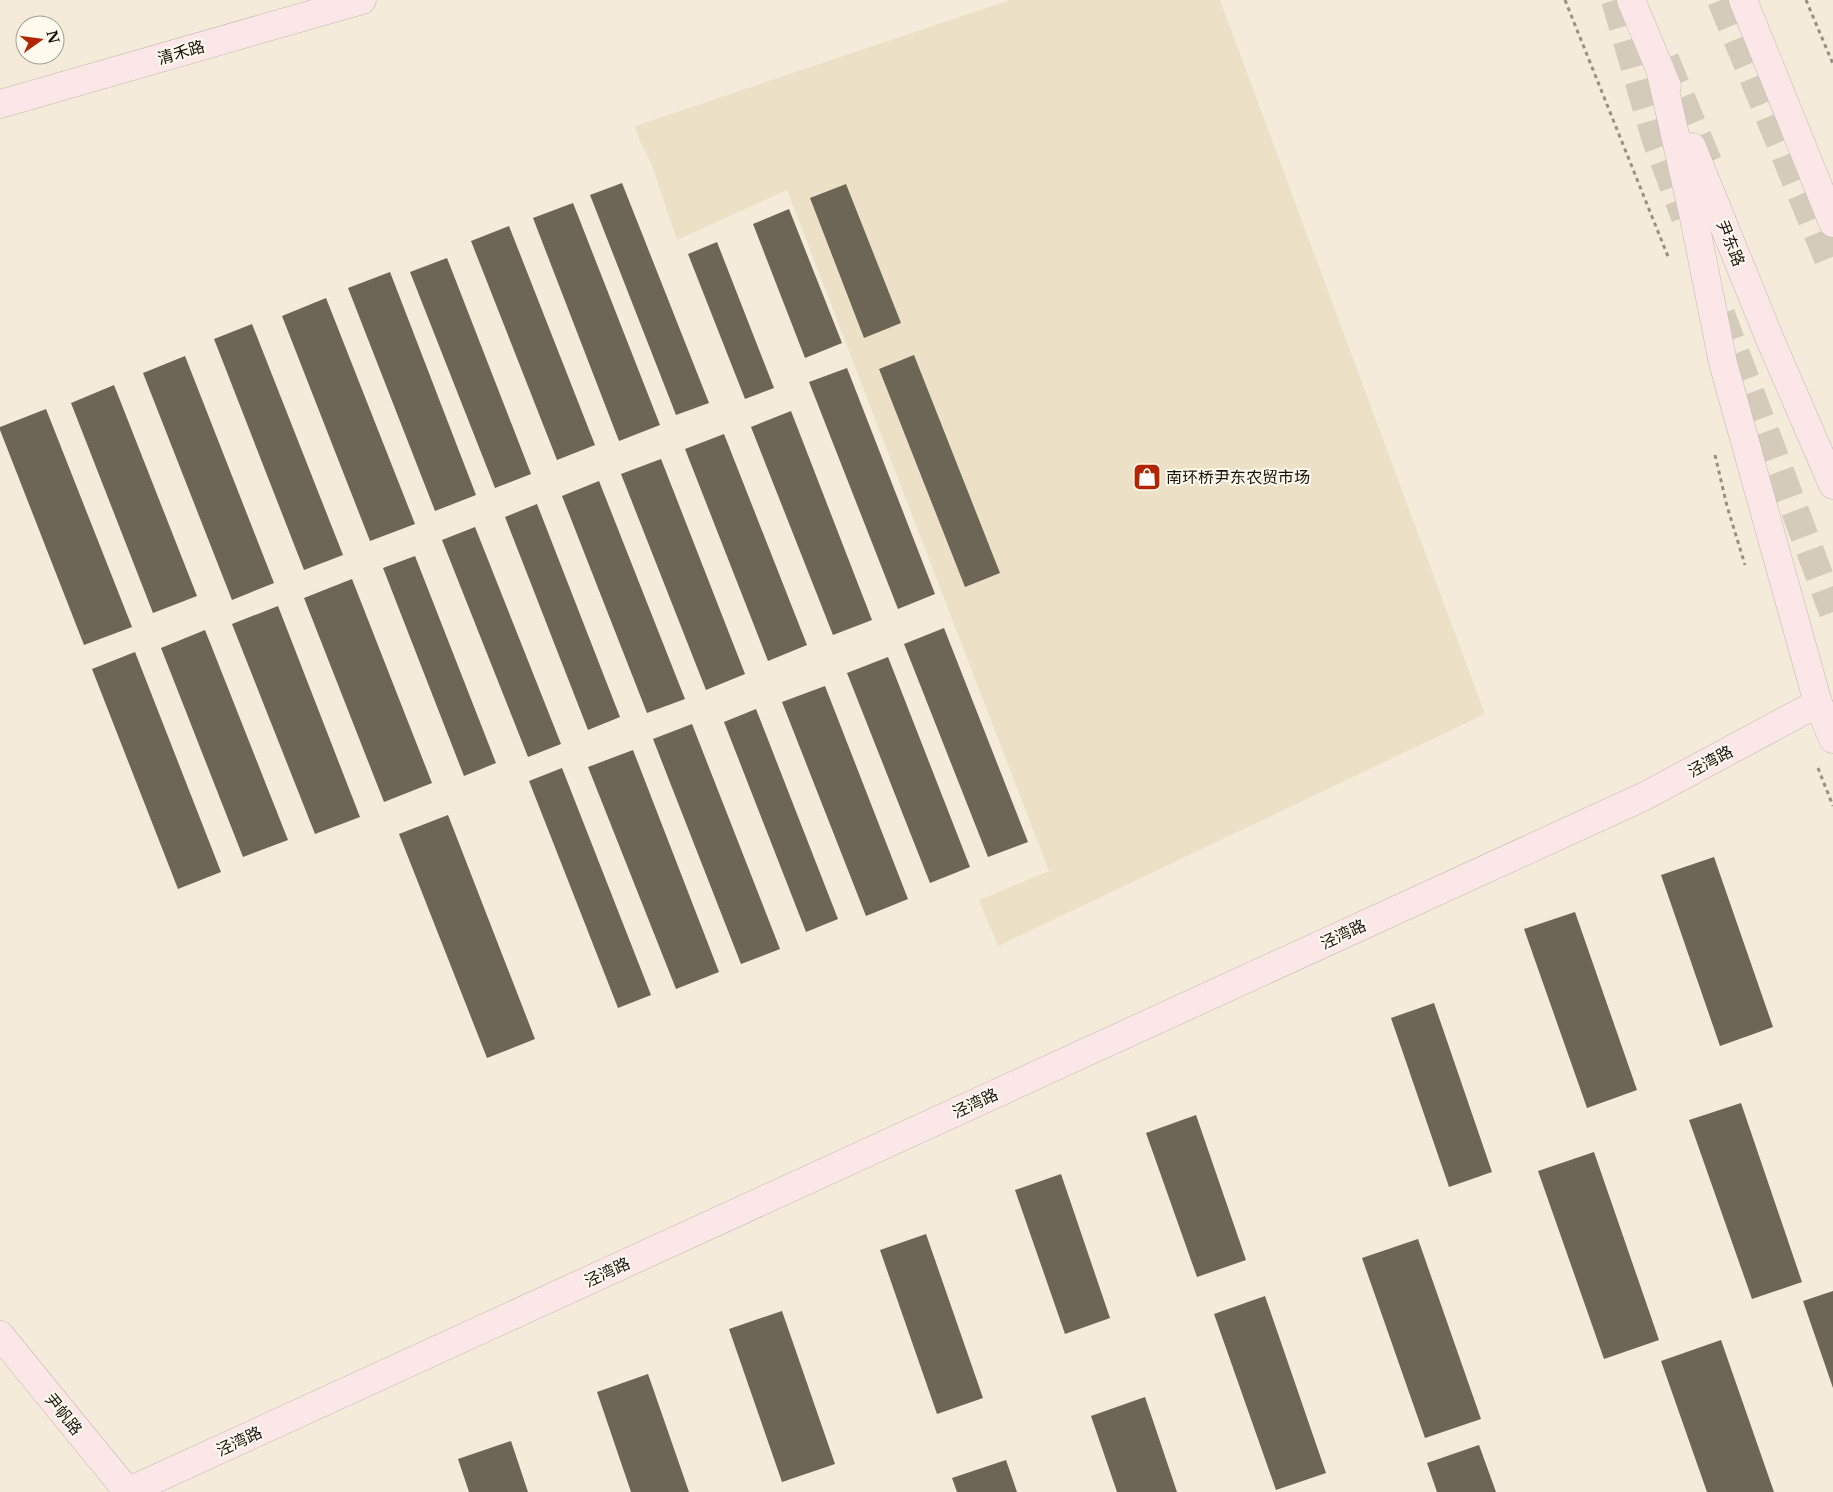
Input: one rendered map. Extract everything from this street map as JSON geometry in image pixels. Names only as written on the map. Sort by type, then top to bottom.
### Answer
[{"type":"street","name":"清禾路","points":[[0,104],[362,0]]},
{"type":"street","name":"尹东路","points":[[1631,0],[1769,337],[1833,485]]},
{"type":"street","points":[[1743,0],[1833,223]]},
{"type":"street","points":[[1660,69],[1694,218],[1723,363],[1818,703],[1833,739]]},
{"type":"street","name":"泾湾路","points":[[127,1492],[1645,796],[1818,703]]},
{"type":"street","name":"尹帆路","points":[[0,1336],[127,1492]]},
{"type":"path","points":[[1565,0],[1669,262]]},
{"type":"path","points":[[1806,0],[1833,64]]},
{"type":"path","points":[[1713,450],[1726,506],[1748,572]]},
{"type":"path","points":[[1818,768],[1833,806]]},
{"type":"shaded area","name":"南环桥尹东农贸市场","points":[[1010,0],[1220,0],[1485,714],[998,946],[979,900],[1049,871],[787,190],[677,240],[651,162],[640,142],[635,126]]},
{"type":"building","points":[[622,183],[709,403],[676,415],[590,195]]},
{"type":"building","points":[[846,184],[901,323],[864,338],[810,198]]},
{"type":"building","points":[[573,203],[660,425],[619,441],[533,218]]},
{"type":"building","points":[[789,209],[842,343],[805,358],[753,224]]},
{"type":"building","points":[[509,226],[595,445],[557,460],[471,241]]},
{"type":"building","points":[[717,242],[774,388],[745,399],[688,254]]},
{"type":"building","points":[[447,258],[531,474],[495,488],[410,272]]},
{"type":"building","points":[[390,272],[476,495],[435,511],[348,288]]},
{"type":"building","points":[[326,298],[415,524],[370,541],[282,316]]},
{"type":"building","points":[[252,324],[343,555],[304,570],[214,339]]},
{"type":"building","points":[[914,355],[1000,573],[965,587],[879,369]]},
{"type":"building","points":[[185,356],[274,583],[232,600],[143,373]]},
{"type":"building","points":[[847,368],[935,594],[898,609],[809,382]]},
{"type":"building","points":[[114,385],[197,596],[153,613],[71,403]]},
{"type":"building","points":[[46,409],[132,627],[84,645],[0,430],[0,427]]},
{"type":"building","points":[[791,411],[872,620],[833,635],[751,427]]},
{"type":"building","points":[[724,434],[807,645],[768,661],[685,449]]},
{"type":"building","points":[[661,459],[745,674],[706,690],[621,474]]},
{"type":"building","points":[[599,481],[685,699],[647,713],[562,496]]},
{"type":"building","points":[[537,504],[620,717],[588,730],[505,517]]},
{"type":"building","points":[[475,527],[561,744],[528,757],[442,540]]},
{"type":"building","points":[[415,556],[496,763],[464,776],[383,568]]},
{"type":"building","points":[[352,579],[432,783],[384,802],[304,598]]},
{"type":"building","points":[[278,606],[360,817],[315,834],[232,624]]},
{"type":"building","points":[[944,628],[1028,842],[988,857],[904,644]]},
{"type":"building","points":[[205,630],[288,840],[243,857],[161,648]]},
{"type":"building","points":[[135,652],[221,872],[178,889],[92,669]]},
{"type":"building","points":[[888,657],[970,867],[930,883],[847,673]]},
{"type":"building","points":[[825,686],[908,899],[866,916],[782,702]]},
{"type":"building","points":[[756,709],[838,919],[806,932],[724,722]]},
{"type":"building","points":[[692,724],[780,949],[741,964],[653,739]]},
{"type":"building","points":[[633,750],[719,972],[676,989],[588,767]]},
{"type":"building","points":[[562,768],[651,995],[618,1008],[529,781]]},
{"type":"building","points":[[448,815],[535,1039],[487,1058],[399,834]]},
{"type":"building","points":[[1714,857],[1773,1027],[1720,1046],[1661,875]]},
{"type":"building","points":[[1575,912],[1637,1090],[1587,1108],[1524,929]]},
{"type":"building","points":[[1434,1003],[1492,1172],[1449,1187],[1391,1018]]},
{"type":"building","points":[[1741,1103],[1802,1282],[1752,1299],[1689,1120]]},
{"type":"building","points":[[1196,1115],[1246,1260],[1197,1277],[1146,1133]]},
{"type":"building","points":[[1594,1152],[1659,1340],[1604,1359],[1538,1171]]},
{"type":"building","points":[[1061,1174],[1110,1318],[1065,1334],[1015,1190]]},
{"type":"building","points":[[926,1234],[983,1398],[937,1414],[880,1250]]},
{"type":"building","points":[[1418,1239],[1481,1419],[1425,1438],[1362,1258]]},
{"type":"building","points":[[1833,1291],[1833,1388],[1803,1301]]},
{"type":"building","points":[[1265,1296],[1326,1473],[1276,1490],[1214,1314]]},
{"type":"building","points":[[782,1311],[835,1464],[782,1482],[729,1329]]},
{"type":"building","points":[[1721,1340],[1774,1492],[1707,1492],[1661,1361]]},
{"type":"building","points":[[648,1374],[689,1492],[631,1492],[597,1392]]},
{"type":"building","points":[[1145,1397],[1177,1492],[1117,1492],[1091,1416]]},
{"type":"building","points":[[511,1441],[528,1492],[469,1492],[458,1459]]},
{"type":"building","points":[[1479,1445],[1496,1492],[1437,1492],[1427,1463]]},
{"type":"building","points":[[1006,1460],[1017,1492],[957,1492],[952,1478]]},
{"type":"tunnel","points":[[1615,0],[1655,137],[1685,217]]},
{"type":"tunnel","points":[[1721,0],[1833,271]]},
{"type":"tunnel","points":[[1665,59],[1711,169]]},
{"type":"tunnel","points":[[1721,314],[1833,612]]},
{"type":"place","name":"南环桥尹东农贸市场","points":[[1147,477]]}]
